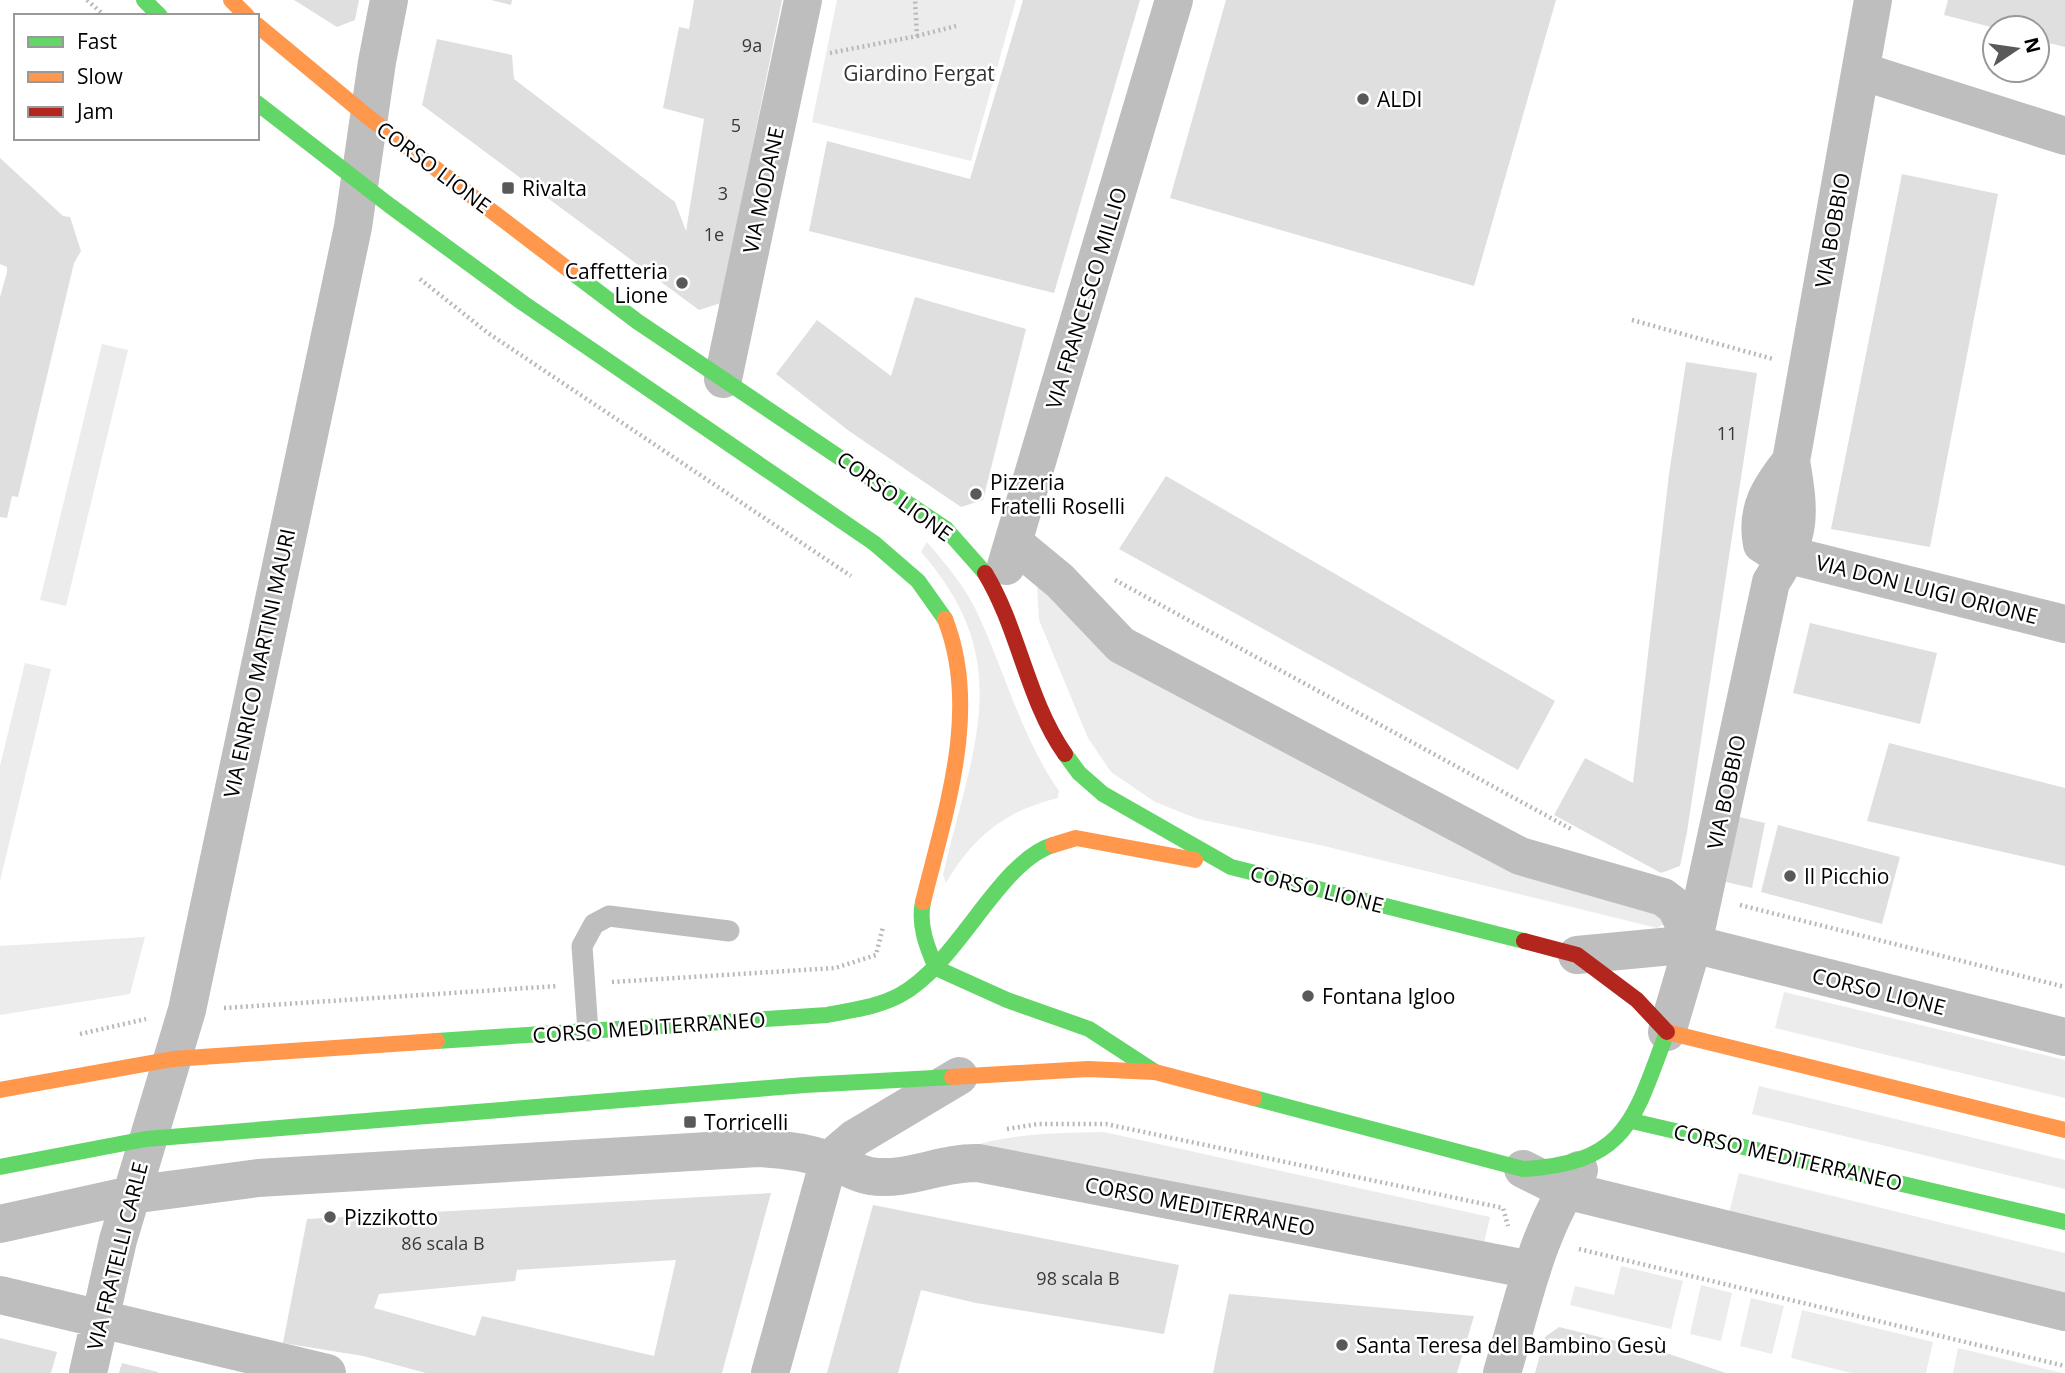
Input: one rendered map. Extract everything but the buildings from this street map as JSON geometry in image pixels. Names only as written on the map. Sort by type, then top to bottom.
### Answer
[{"type":"main road","points":[[144,0],[158,14]]},
{"type":"main road","points":[[231,0],[245,14]]},
{"type":"main road","name":"CORSO LIONE","points":[[259,28],[368,117],[638,321],[946,528],[978,562],[998,595],[1026,673],[1059,746],[1079,773],[1102,794],[1163,831],[1231,867],[1577,956],[1637,1000],[1667,1032]]},
{"type":"main road","points":[[259,105],[360,184],[612,366],[881,549],[927,591],[945,618],[956,652],[962,694],[959,738],[922,912],[925,942],[936,968],[1007,1000],[1089,1029],[1156,1072]]},
{"type":"main road","name":"CORSO MEDITERRANEO","points":[[0,1090],[173,1059],[839,1013],[874,1006],[901,996],[936,968],[1007,881],[1038,850],[1076,838],[1231,867]]},
{"type":"main road","points":[[0,1167],[146,1139],[804,1085],[1088,1069],[1156,1072],[1523,1169],[1571,1164],[1587,1159],[1616,1141],[1632,1121],[1667,1032],[2065,1130]]},
{"type":"main road","name":"CORSO MEDITERRANEO","points":[[1632,1121],[2065,1222]]},
{"type":"street","name":"VIA ENRICO MARTINI MAURI","points":[[146,1139],[187,1010],[320,376],[340,295],[389,0]]},
{"type":"street","name":"VIA MODANE","points":[[723,379],[803,0]]},
{"type":"street","name":"VIA FRANCESCO MILLIO","points":[[998,595],[1174,0]]},
{"type":"street","name":"VIA BOBBIO","points":[[1667,1032],[1693,944],[1771,582],[1789,554],[1773,551],[1762,544],[1759,531],[1768,490],[1791,460],[1873,0]]},
{"type":"street","points":[[1861,71],[2065,136]]},
{"type":"street","points":[[1014,543],[1060,581],[1121,645],[1521,856],[1663,897],[1676,907],[1693,944]]},
{"type":"street","name":"VIA DON LUIGI ORIONE","points":[[1789,554],[2065,624]]},
{"type":"street","name":"CORSO LIONE","points":[[1577,956],[1693,944],[2065,1037]]},
{"type":"street","points":[[770,1373],[829,1160],[855,1138],[959,1076]]},
{"type":"street","name":"VIA FRATELLI CARLE","points":[[88,1373],[146,1139]]},
{"type":"street","name":"CORSO MEDITERRANEO","points":[[0,1224],[131,1195],[258,1178],[758,1148],[785,1149],[829,1160],[868,1176],[902,1178],[958,1163],[978,1163],[1532,1270]]},
{"type":"street","points":[[1502,1373],[1541,1240],[1565,1190],[1587,1159]]},
{"type":"street","points":[[1523,1169],[1565,1190],[2065,1312]]},
{"type":"street","points":[[0,1295],[327,1373]]},
{"type":"lane","points":[[588,1031],[582,947],[594,924],[609,916],[729,931]]},
{"type":"path","points":[[87,0],[103,14]]},
{"type":"path","points":[[915,0],[917,36]]},
{"type":"path","points":[[826,53],[956,26]]},
{"type":"path","points":[[1632,320],[1807,368]]},
{"type":"path","points":[[1103,574],[1575,831]]},
{"type":"path","points":[[1706,886],[1745,908],[2065,987]]},
{"type":"path","points":[[67,1037],[187,1010],[835,968]]},
{"type":"green space","name":"Giardino Fergat","points":[[837,0],[1016,0],[971,161],[812,122]]},
{"type":"green space","points":[[102,344],[128,350],[66,606],[40,600]]},
{"type":"green space","points":[[927,542],[959,582],[975,608],[1023,724],[1045,770],[1059,791],[1058,798],[1022,810],[993,828],[968,852],[946,883],[943,875],[974,746],[979,707],[978,669],[969,631],[951,592],[921,552]]},
{"type":"green space","points":[[1037,584],[1637,899],[1669,921],[1657,928],[1324,846],[1198,819],[1155,802],[1111,772],[1088,738],[1039,620]]},
{"type":"green space","points":[[25,663],[51,669],[0,881],[0,766]]},
{"type":"green space","points":[[145,937],[130,994],[0,1015],[0,946]]},
{"type":"green space","points":[[1784,992],[2065,1060],[2065,1098],[1775,1028]]},
{"type":"green space","points":[[1759,1086],[2065,1160],[2065,1189],[1752,1114]]},
{"type":"green space","points":[[1104,1132],[1490,1217],[1484,1243],[960,1150],[1013,1137]]},
{"type":"green space","points":[[1739,1173],[2065,1253],[2065,1294],[1729,1213]]},
{"type":"green space","points":[[1621,1266],[1683,1281],[1671,1329],[1570,1305],[1575,1286],[1614,1295]]},
{"type":"green space","points":[[1701,1285],[1732,1293],[1721,1341],[1690,1334]]},
{"type":"green space","points":[[1751,1298],[1784,1306],[1772,1354],[1740,1346]]},
{"type":"green space","points":[[1802,1310],[1933,1342],[1926,1373],[1851,1373],[1791,1358]]},
{"type":"green space","points":[[1958,1348],[2062,1373],[1953,1373]]},
{"type":"traffic: fast","points":[[144,0],[158,14]]},
{"type":"traffic: fast","points":[[259,105],[389,205],[523,303],[874,543],[918,581],[945,619]]},
{"type":"traffic: fast","points":[[573,273],[638,322],[946,529],[985,573]]},
{"type":"traffic: fast","points":[[1065,754],[1079,773],[1103,794],[1231,867],[1524,941]]},
{"type":"traffic: fast","points":[[437,1041],[827,1015],[865,1008],[900,995],[921,980],[941,961],[1014,871],[1033,855],[1053,845]]},
{"type":"traffic: fast","points":[[923,902],[923,927],[936,968],[1007,1000],[1089,1029],[1155,1072]]},
{"type":"traffic: fast","points":[[1254,1098],[1523,1169],[1558,1165],[1585,1157],[1606,1146],[1622,1131],[1635,1112],[1667,1032]]},
{"type":"traffic: fast","points":[[0,1167],[146,1139],[805,1085],[952,1077]]},
{"type":"traffic: fast","points":[[1632,1121],[2065,1222]]},
{"type":"traffic: slow","points":[[231,0],[245,14]]},
{"type":"traffic: slow","points":[[259,27],[368,117],[573,273]]},
{"type":"traffic: slow","points":[[923,902],[949,797],[960,725],[960,689],[955,654],[945,619]]},
{"type":"traffic: slow","points":[[1053,845],[1076,838],[1195,860]]},
{"type":"traffic: slow","points":[[1667,1032],[2065,1130]]},
{"type":"traffic: slow","points":[[0,1090],[173,1059],[437,1041]]},
{"type":"traffic: slow","points":[[952,1077],[1088,1069],[1155,1072],[1254,1098]]},
{"type":"traffic: jam","points":[[985,573],[1007,617],[1041,711],[1065,754]]},
{"type":"traffic: jam","points":[[1524,941],[1577,955],[1637,1000],[1667,1032]]},
{"type":"place","name":"ALDI","points":[[1363,99]]},
{"type":"place","name":"Rivalta","points":[[508,188]]},
{"type":"place","name":"Caffetteria Lione","points":[[682,283]]},
{"type":"place","name":"Pizzeria Fratelli Roselli","points":[[976,494]]},
{"type":"place","name":"Il Picchio","points":[[1790,876]]},
{"type":"place","name":"Fontana Igloo","points":[[1308,996]]},
{"type":"place","name":"Torricelli","points":[[690,1122]]},
{"type":"place","name":"Pizzikotto","points":[[330,1217]]},
{"type":"place","name":"Santa Teresa del Bambino Gesù","points":[[1342,1345]]}]
